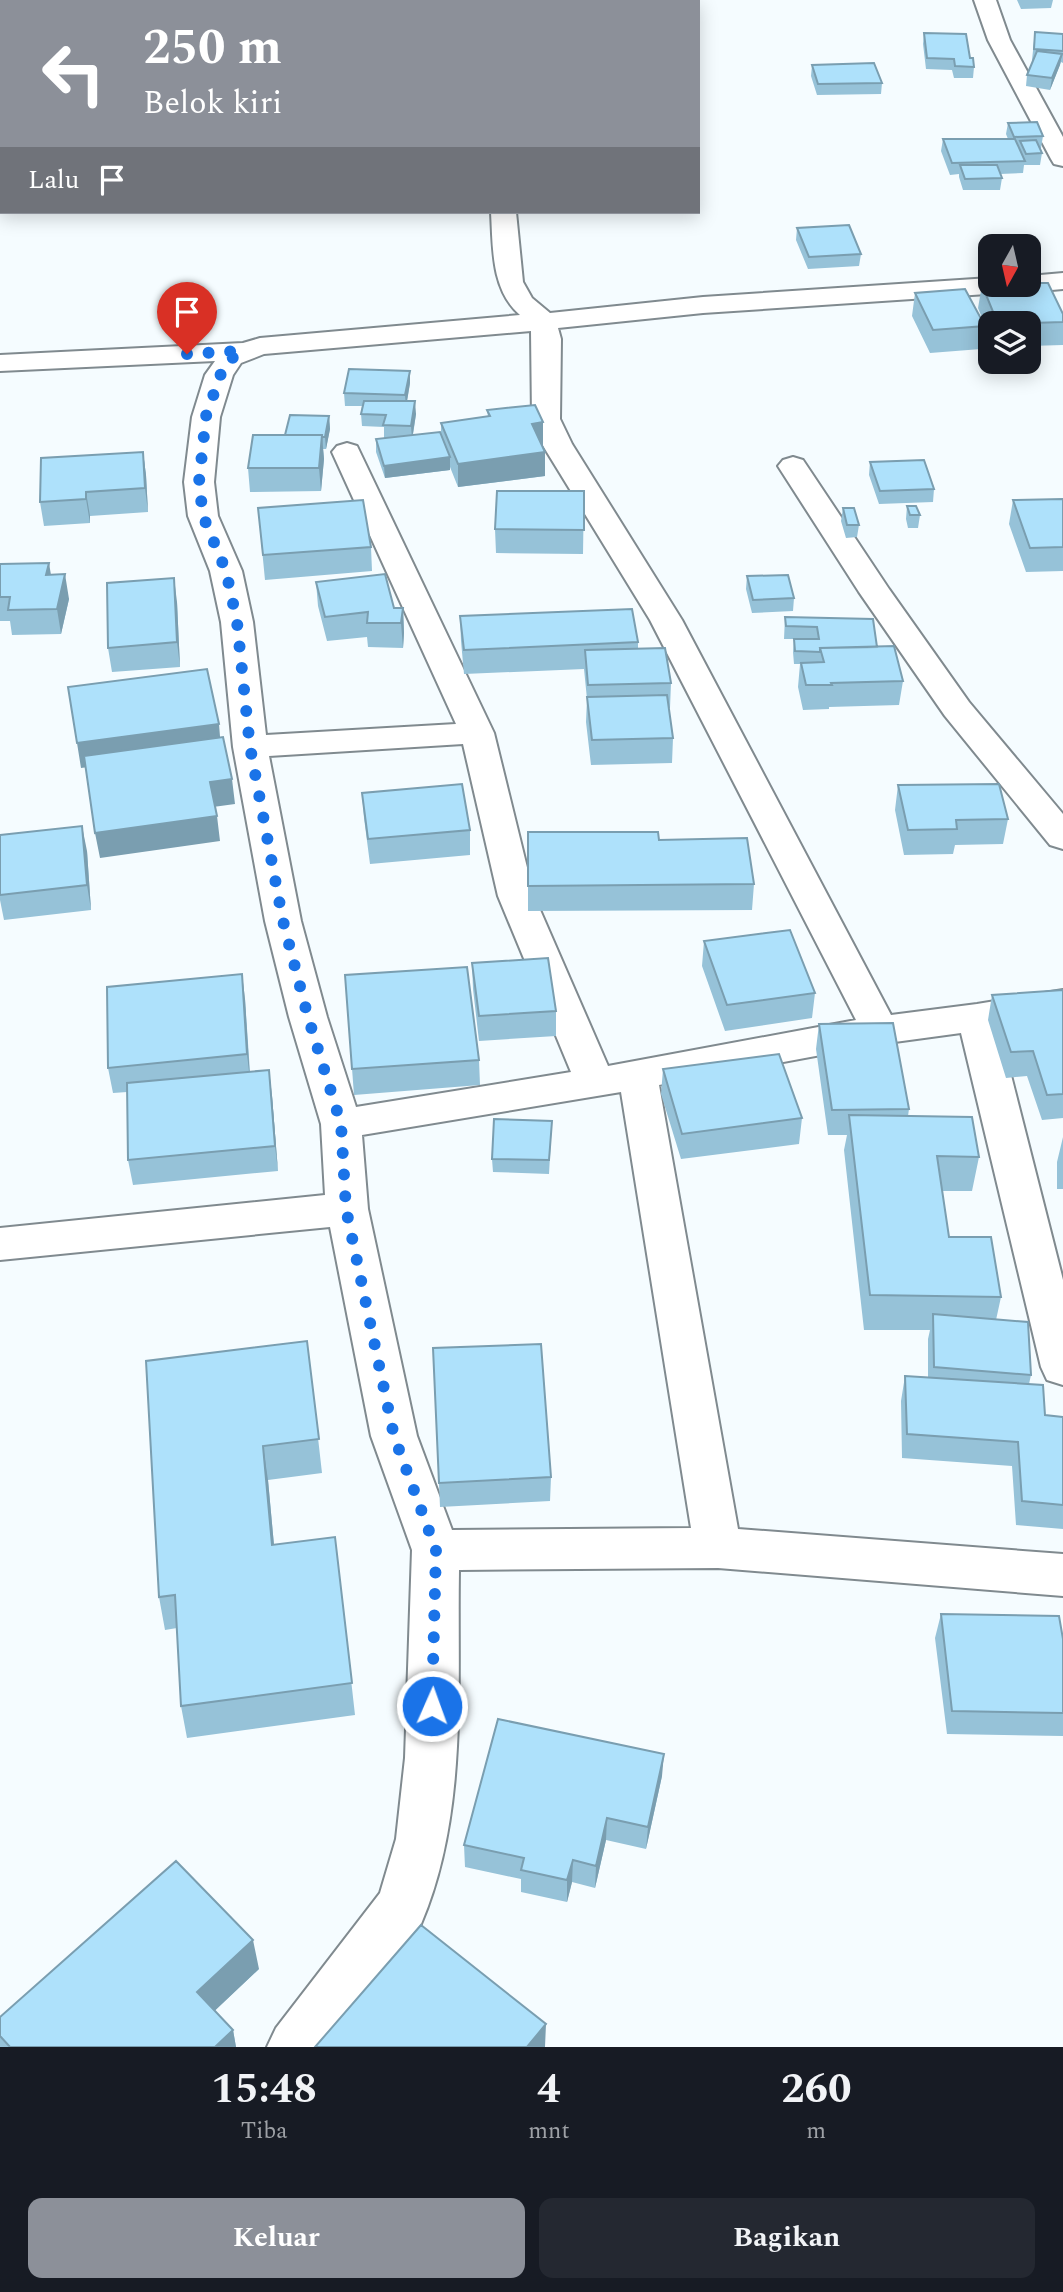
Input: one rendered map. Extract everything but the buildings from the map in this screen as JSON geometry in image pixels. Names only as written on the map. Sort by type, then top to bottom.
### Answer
[{"type":"street","points":[[985,0],[999,40],[1063,159]]},
{"type":"street","points":[[999,40],[1025,39]]},
{"type":"street","points":[[503,214],[510,282],[521,302],[543,321],[547,339],[546,419],[551,432],[666,620],[880,1030]]},
{"type":"street","points":[[1041,283],[1063,281]]},
{"type":"street","points":[[0,363],[241,351],[260,346],[703,305],[978,287]]},
{"type":"street","points":[[241,351],[231,357],[219,375],[206,416],[199,482],[203,516],[226,571],[237,622],[250,747],[283,921],[308,1017],[341,1124],[346,1209],[394,1436],[436,1550],[430,1758],[422,1839],[402,1906],[295,2047]]},
{"type":"street","points":[[347,452],[477,733],[516,896],[596,1081]]},
{"type":"street","points":[[793,466],[875,592],[957,709],[1057,822]]},
{"type":"street","points":[[250,747],[477,733]]},
{"type":"street","points":[[341,1124],[638,1075],[717,1058],[880,1030],[977,1018],[1063,1003]]},
{"type":"street","points":[[977,1018],[1063,1367]]},
{"type":"street","points":[[638,1075],[718,1548]]},
{"type":"street","points":[[0,1244],[346,1209]]},
{"type":"street","points":[[436,1550],[718,1548],[1063,1575]]},
{"type":"route","points":[[187,354],[241,351],[224,365],[206,416],[199,482],[203,516],[226,571],[237,622],[250,747],[283,921],[308,1017],[341,1124],[346,1209],[394,1436],[436,1550],[432,1706]]}]
